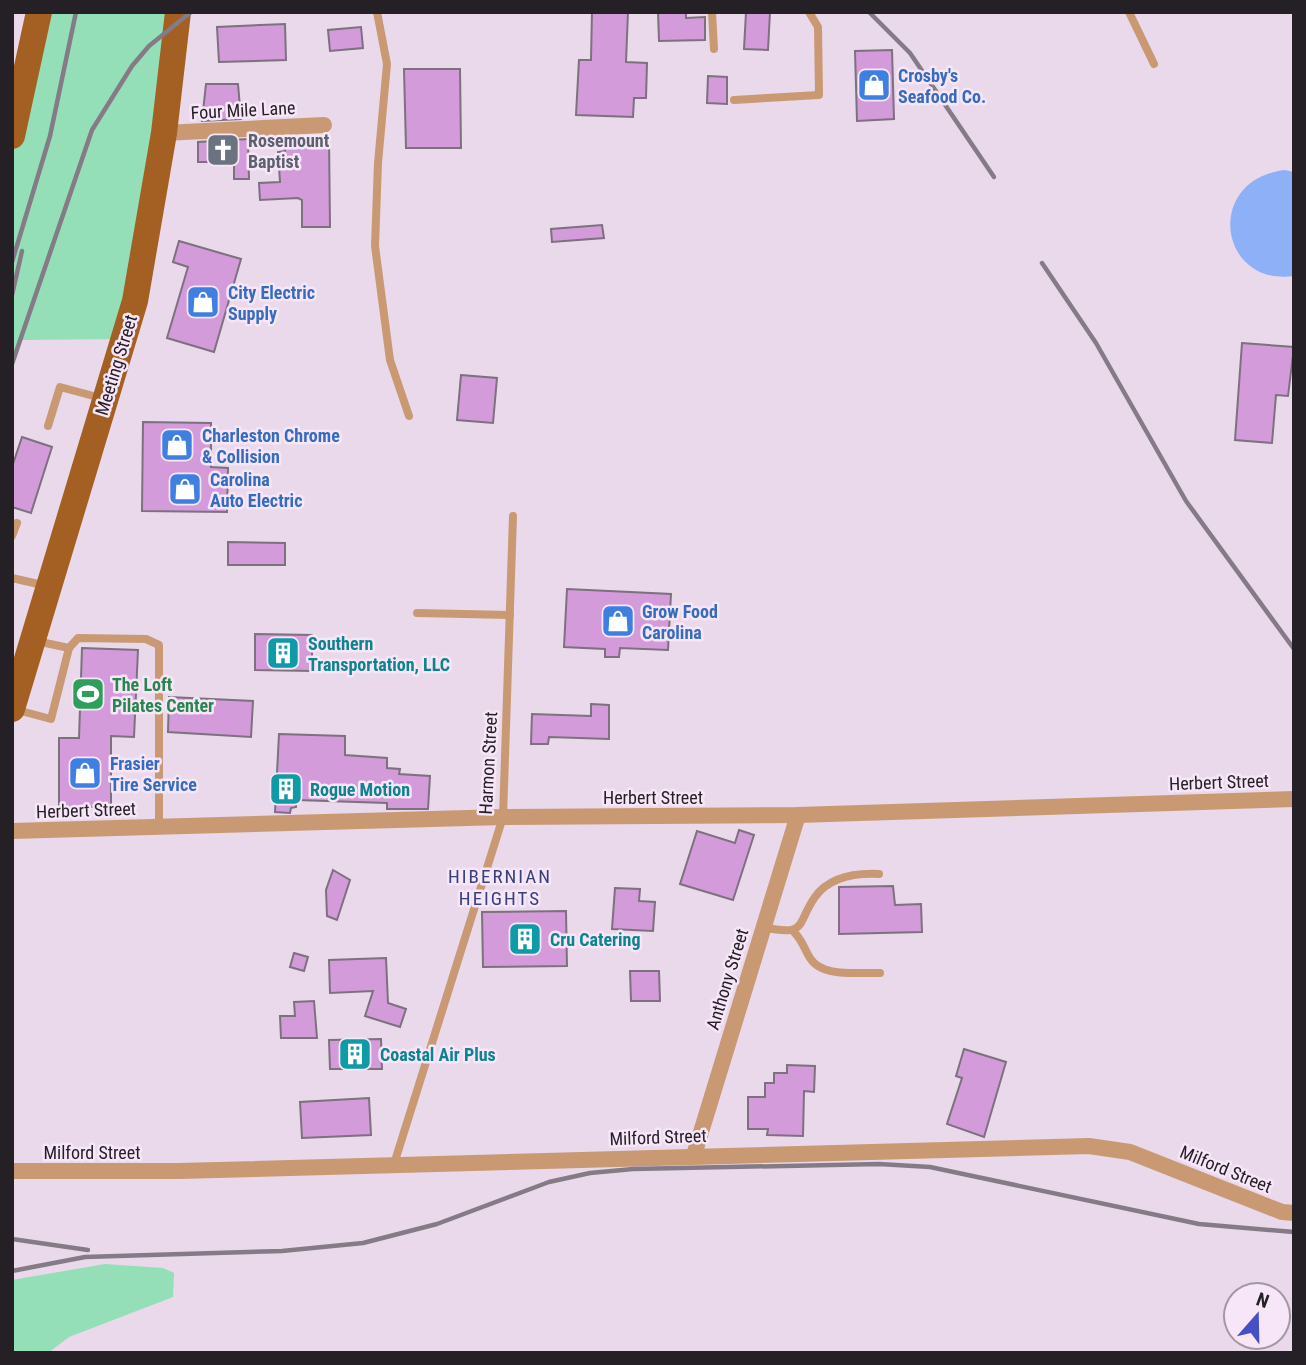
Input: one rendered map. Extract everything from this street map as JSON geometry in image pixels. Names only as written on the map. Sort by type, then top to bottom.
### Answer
[{"type":"main road","points":[[12,136],[39,12]]},
{"type":"main road","name":"Meeting Street","points":[[12,709],[135,301],[164,133],[178,12]]},
{"type":"street","name":"Four Mile Lane","points":[[164,133],[324,125]]},
{"type":"street","name":"Herbert Street","points":[[12,831],[503,817],[798,815],[1294,799]]},
{"type":"street","name":"Anthony Street","points":[[694,1155],[798,815]]},
{"type":"street","name":"Milford Street","points":[[12,1171],[179,1171],[1089,1146],[1130,1152],[1282,1212],[1294,1213]]},
{"type":"lane","points":[[377,12],[387,64],[377,163],[375,246],[390,360],[409,416]]},
{"type":"lane","points":[[712,12],[714,49]]},
{"type":"lane","points":[[734,100],[819,95],[818,27],[809,12]]},
{"type":"lane","points":[[1129,12],[1154,64]]},
{"type":"lane","points":[[48,426],[60,387],[106,399]]},
{"type":"lane","name":"Harmon Street","points":[[394,1164],[503,817],[513,516]]},
{"type":"lane","points":[[12,536],[17,523]]},
{"type":"lane","points":[[12,578],[49,587]]},
{"type":"lane","points":[[417,613],[509,615]]},
{"type":"lane","points":[[12,709],[51,719],[69,648],[78,638],[146,639],[159,645],[159,827]]},
{"type":"lane","points":[[33,640],[69,648]]},
{"type":"lane","points":[[763,927],[792,930],[804,923],[814,897],[829,883],[855,873],[879,874]]},
{"type":"lane","points":[[792,930],[803,940],[808,956],[816,966],[833,971],[880,973]]},
{"type":"green space","points":[[39,12],[178,12],[124,339],[20,340],[12,364],[12,136]]},
{"type":"green space","points":[[105,1264],[163,1268],[174,1273],[173,1297],[69,1337],[48,1353],[12,1353],[12,1280]]},
{"type":"water","points":[[1285,170],[1294,172],[1294,276],[1269,275],[1249,265],[1237,250],[1231,231],[1232,211],[1241,192],[1259,178]]},
{"type":"building","points":[[592,12],[628,12],[626,62],[647,63],[646,98],[634,98],[633,117],[576,115],[579,60],[591,60]]},
{"type":"building","points":[[658,12],[686,12],[686,18],[705,17],[705,40],[659,41]]},
{"type":"building","points":[[746,12],[770,12],[768,50],[744,49]]},
{"type":"building","points":[[285,24],[286,60],[219,62],[217,27]]},
{"type":"building","points":[[361,27],[363,48],[330,51],[328,30]]},
{"type":"building","name":"Crosby's Seafood Co.","points":[[892,50],[894,119],[857,121],[855,51]]},
{"type":"building","points":[[404,69],[460,69],[461,148],[406,148]]},
{"type":"building","points":[[708,76],[727,77],[727,104],[707,103]]},
{"type":"building","points":[[206,84],[238,84],[241,119],[202,121]]},
{"type":"building","points":[[284,138],[329,138],[330,227],[302,227],[302,200],[298,198],[260,200],[259,183],[280,182],[278,152],[285,151]]},
{"type":"building","name":"Rosemount Baptist","points":[[248,139],[249,179],[234,179],[234,162],[198,162],[198,142]]},
{"type":"building","points":[[602,225],[604,238],[552,242],[551,229]]},
{"type":"building","name":"City Electric Supply","points":[[179,241],[241,259],[214,352],[167,338],[188,267],[173,262]]},
{"type":"building","points":[[1242,343],[1294,347],[1288,396],[1276,395],[1272,443],[1235,440]]},
{"type":"building","points":[[461,375],[497,378],[493,423],[457,420]]},
{"type":"building","points":[[143,422],[211,423],[211,467],[228,468],[227,512],[142,511]]},
{"type":"building","points":[[22,437],[52,447],[31,513],[12,507],[12,467]]},
{"type":"building","points":[[228,542],[285,543],[285,565],[228,565]]},
{"type":"building","name":"Grow Food Carolina","points":[[567,589],[671,594],[668,650],[620,648],[619,657],[605,657],[605,649],[564,647]]},
{"type":"building","name":"Southern Transportation, LLC","points":[[255,634],[312,635],[312,671],[255,670]]},
{"type":"building","points":[[82,648],[138,650],[134,737],[111,736],[111,807],[59,807],[59,738],[79,738]]},
{"type":"building","points":[[169,697],[253,701],[251,737],[168,732]]},
{"type":"building","points":[[591,704],[609,705],[609,739],[549,737],[548,744],[531,744],[532,714],[591,716]]},
{"type":"building","points":[[279,734],[345,736],[345,755],[387,758],[387,768],[400,769],[399,774],[430,776],[428,809],[387,809],[387,803],[296,800],[296,807],[291,808],[290,813],[275,812]]},
{"type":"building","points":[[739,830],[754,835],[733,900],[680,884],[697,831],[735,843]]},
{"type":"building","points":[[333,870],[350,880],[337,920],[327,916],[326,890]]},
{"type":"building","points":[[893,886],[895,905],[921,904],[922,932],[839,934],[839,887]]},
{"type":"building","points":[[615,888],[640,889],[639,901],[655,902],[653,931],[612,929]]},
{"type":"building","name":"Cru Catering","points":[[566,911],[567,966],[483,967],[482,912]]},
{"type":"building","points":[[294,953],[308,957],[304,971],[290,967]]},
{"type":"building","points":[[386,958],[388,1003],[406,1009],[400,1027],[365,1016],[373,991],[330,993],[329,960]]},
{"type":"building","points":[[630,971],[659,971],[660,1001],[631,1001]]},
{"type":"building","points":[[314,1001],[317,1038],[281,1038],[280,1016],[295,1016],[294,1002]]},
{"type":"building","name":"Coastal Air Plus","points":[[381,1039],[382,1069],[330,1069],[329,1040]]},
{"type":"building","points":[[964,1049],[1006,1062],[984,1137],[947,1124],[962,1078],[956,1076]]},
{"type":"building","points":[[787,1065],[815,1066],[814,1092],[804,1091],[803,1136],[767,1135],[768,1129],[748,1129],[748,1097],[765,1097],[765,1083],[774,1083],[774,1073],[787,1073]]},
{"type":"building","points":[[369,1098],[371,1135],[302,1138],[300,1102]]},
{"type":"railway","points":[[12,262],[50,136],[76,12]]},
{"type":"railway","points":[[12,364],[92,130],[132,66],[149,46],[191,12]]},
{"type":"railway","points":[[869,12],[910,53],[994,177]]},
{"type":"railway","points":[[12,295],[22,251]]},
{"type":"railway","points":[[1042,263],[1096,343],[1186,501],[1294,649]]},
{"type":"railway","points":[[12,1271],[85,1257],[282,1251],[363,1243],[437,1224],[549,1182],[590,1173],[633,1169],[879,1164],[930,1167],[1199,1224],[1294,1232]]},
{"type":"railway","points":[[12,1239],[88,1250]]},
{"type":"place","name":"Crosby's Seafood Co.","points":[[874,85]]},
{"type":"place","name":"Rosemount Baptist","points":[[223,150]]},
{"type":"place","name":"City Electric Supply","points":[[203,302]]},
{"type":"place","name":"Charleston Chrome & Collision","points":[[177,445]]},
{"type":"place","name":"Carolina Auto Electric","points":[[185,489]]},
{"type":"place","name":"Grow Food Carolina","points":[[618,621]]},
{"type":"place","name":"Southern Transportation, LLC","points":[[283,653]]},
{"type":"place","name":"The Loft Pilates Center","points":[[88,694]]},
{"type":"place","name":"Frasier Tire Service","points":[[85,773]]},
{"type":"place","name":"Rogue Motion","points":[[286,789]]},
{"type":"place","name":"Cru Catering","points":[[525,939]]},
{"type":"place","name":"Coastal Air Plus","points":[[355,1054]]},
{"type":"district","name":"HIBERNIAN HEIGHTS","points":[[500,887]]}]
